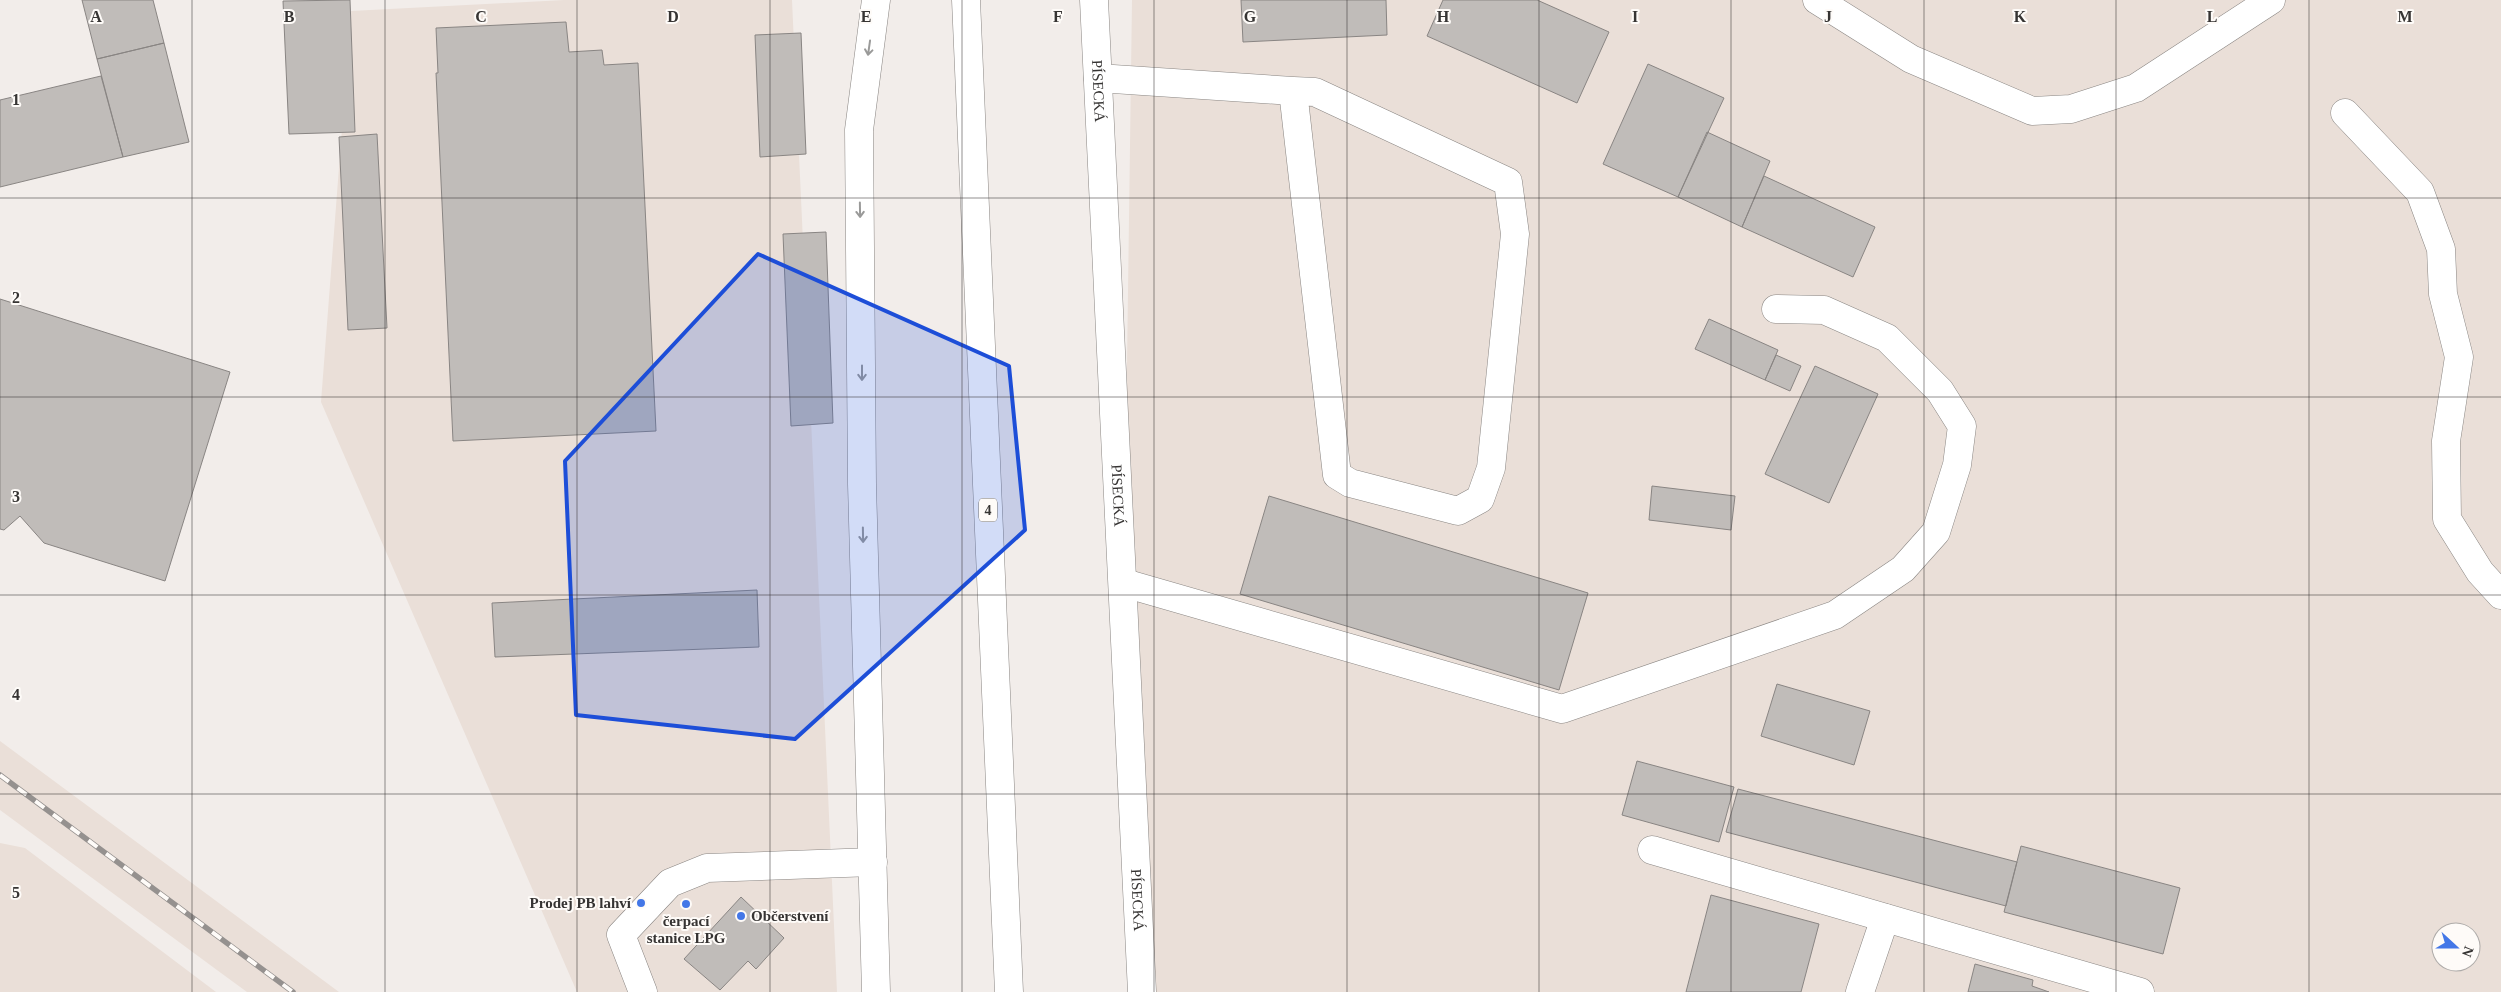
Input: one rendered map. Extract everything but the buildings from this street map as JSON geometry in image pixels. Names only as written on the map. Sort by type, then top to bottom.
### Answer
[{"type":"main road","points":[[876,0],[859,130],[864,575],[876,992]]},
{"type":"main road","name":"4","points":[[966,0],[1009,992]]},
{"type":"main road","name":"PÍSECKÁ","points":[[1094,0],[1124,583],[1142,992]]},
{"type":"main road","points":[[1817,0],[1910,60],[2032,111],[2071,109],[2136,88],[2271,0]]},
{"type":"main road","points":[[1098,78],[1315,92],[1508,182],[1515,234],[1491,468],[1480,499],[1458,512],[1350,483],[1337,475],[1293,91]]},
{"type":"main road","points":[[2344,113],[2420,192],[2441,249],[2443,294],[2459,357],[2446,441],[2447,519],[2480,572],[2501,595]]},
{"type":"main road","points":[[1124,583],[1562,709],[1835,615],[1903,570],[1936,532],[1957,465],[1962,426],[1940,391],[1887,338],[1824,310],[1776,309]]},
{"type":"main road","points":[[1652,850],[2140,992]]},
{"type":"main road","points":[[643,992],[622,935],[670,883],[707,868],[873,862]]},
{"type":"main road","points":[[1860,992],[1885,918]]},
{"type":"highlighted area","points":[[758,254],[1009,366],[1025,530],[795,739],[576,715],[565,461]]},
{"type":"shaded area","points":[[564,0],[792,0],[837,992],[577,992],[321,402],[351,11]]},
{"type":"shaded area","points":[[1132,0],[2501,0],[2501,992],[1142,992],[1124,583]]},
{"type":"shaded area","points":[[0,741],[339,992],[247,992],[0,810]]},
{"type":"shaded area","points":[[0,843],[25,848],[216,992],[0,992]]},
{"type":"railway","points":[[0,775],[293,992]]},
{"type":"place","name":"Prodej PB lahví","points":[[641,903]]},
{"type":"place","name":"čerpací stanice LPG","points":[[686,904]]},
{"type":"place","name":"Občerstvení","points":[[741,916]]}]
